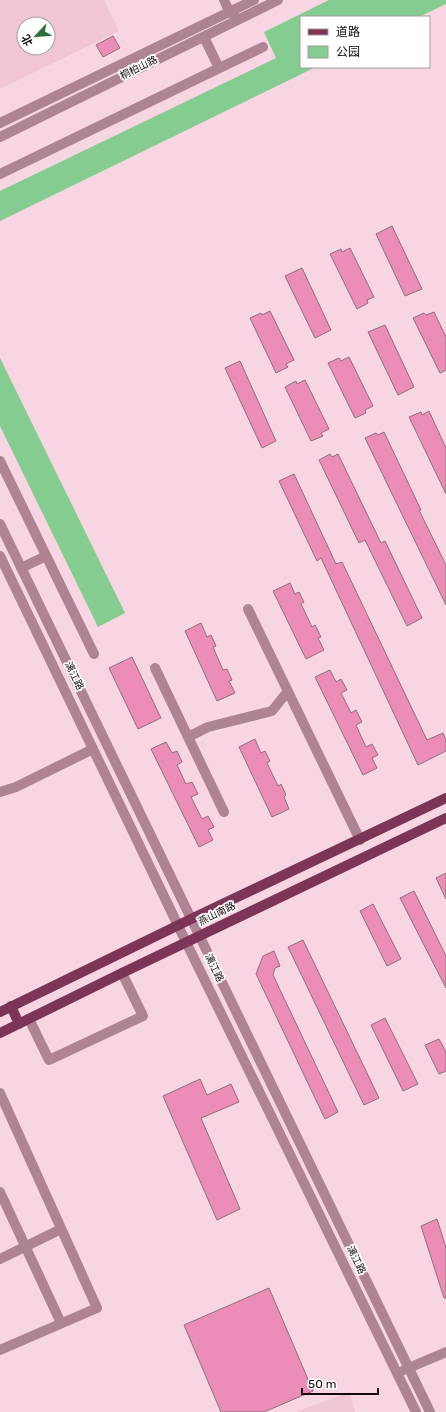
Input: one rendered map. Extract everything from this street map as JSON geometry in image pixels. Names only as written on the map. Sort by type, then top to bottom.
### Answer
[{"type":"main road","name":"燕山南路","points":[[0,1012],[178,925],[446,798]]},
{"type":"main road","name":"燕山南路","points":[[0,1033],[186,942],[446,818]]},
{"type":"main road","points":[[360,840],[367,855]]},
{"type":"main road","points":[[11,1006],[19,1024]]},
{"type":"street","points":[[224,0],[229,11],[240,19]]},
{"type":"street","name":"桐柏山路","points":[[0,123],[229,11],[239,3],[254,0]]},
{"type":"street","name":"桐柏山路","points":[[0,136],[278,0]]},
{"type":"street","points":[[239,3],[240,19]]},
{"type":"street","points":[[204,37],[219,68]]},
{"type":"street","points":[[0,174],[263,47]]},
{"type":"street","points":[[0,461],[94,654]]},
{"type":"street","name":"漓江路","points":[[0,524],[430,1412]]},
{"type":"street","name":"漓江路","points":[[0,556],[186,942],[416,1412]]},
{"type":"street","points":[[21,568],[46,556]]},
{"type":"street","points":[[248,609],[360,840]]},
{"type":"street","points":[[155,668],[224,812]]},
{"type":"street","points":[[188,737],[208,727],[272,711],[288,691]]},
{"type":"street","points":[[0,792],[16,787],[93,749]]},
{"type":"street","points":[[29,1019],[49,1060],[143,1016],[122,973]]},
{"type":"street","points":[[0,1093],[97,1308],[1,1346]]},
{"type":"street","points":[[0,1192],[61,1323]]},
{"type":"street","points":[[0,1259],[61,1229]]},
{"type":"street","points":[[397,1374],[446,1352]]},
{"type":"shaded area","points":[[0,0],[104,0],[119,31],[0,89]]},
{"type":"shaded area","points":[[349,1392],[355,1412],[296,1412]]},
{"type":"green space","points":[[329,0],[446,0],[446,4],[421,16],[300,16],[300,68],[314,68],[0,221],[0,191],[276,58],[264,32]]},
{"type":"green space","points":[[0,358],[125,613],[98,627],[0,426]]},
{"type":"building","points":[[113,36],[120,48],[103,57],[96,45]]},
{"type":"building","points":[[392,226],[422,289],[405,296],[376,234]]},
{"type":"building","points":[[350,248],[374,297],[367,300],[368,303],[357,309],[330,254],[341,249],[342,252]]},
{"type":"building","points":[[302,268],[331,330],[315,338],[285,276]]},
{"type":"building","points":[[270,311],[294,360],[286,364],[288,367],[276,373],[250,318]]},
{"type":"building","points":[[434,312],[446,337],[446,370],[440,373],[413,318],[424,313],[426,315]]},
{"type":"building","points":[[385,325],[414,387],[398,395],[368,332]]},
{"type":"building","points":[[349,357],[373,406],[365,410],[366,413],[355,418],[328,363],[339,358],[341,361]]},
{"type":"building","points":[[240,361],[276,441],[262,448],[225,368]]},
{"type":"building","points":[[305,380],[329,429],[321,433],[323,436],[311,441],[285,387],[296,381],[297,384]]},
{"type":"building","points":[[429,411],[446,448],[446,494],[409,417],[421,412],[422,415]]},
{"type":"building","points":[[384,432],[421,510],[419,510],[446,565],[446,605],[365,438],[376,433],[378,435]]},
{"type":"building","points":[[330,454],[332,457],[338,454],[381,543],[385,541],[422,618],[407,626],[365,540],[359,543],[319,460]]},
{"type":"building","points":[[294,474],[336,564],[342,562],[427,740],[443,733],[446,740],[446,751],[418,765],[321,558],[317,561],[279,481]]},
{"type":"building","points":[[290,583],[295,594],[299,592],[304,602],[301,604],[312,627],[315,625],[321,637],[318,638],[324,650],[306,659],[273,591]]},
{"type":"building","points":[[201,623],[207,637],[211,635],[216,646],[213,647],[223,670],[227,669],[232,680],[229,681],[235,693],[217,701],[185,631]]},
{"type":"building","points":[[132,657],[161,718],[138,729],[109,668]]},
{"type":"building","points":[[330,670],[336,682],[341,679],[347,690],[341,693],[351,713],[356,710],[362,722],[356,725],[366,747],[372,744],[378,755],[372,758],[377,768],[363,775],[315,677]]},
{"type":"building","points":[[255,739],[261,753],[265,751],[270,761],[267,763],[278,786],[281,784],[286,795],[284,797],[289,809],[272,817],[239,747]]},
{"type":"building","points":[[166,742],[172,753],[177,751],[182,762],[177,765],[186,784],[192,782],[198,794],[191,797],[202,819],[208,816],[214,827],[208,830],[213,840],[199,847],[151,749]]},
{"type":"building","points":[[446,873],[446,899],[436,878]]},
{"type":"building","points":[[414,891],[446,956],[446,988],[400,898]]},
{"type":"building","points":[[373,904],[401,959],[387,966],[360,911]]},
{"type":"building","points":[[303,940],[379,1098],[364,1105],[288,947]]},
{"type":"building","points":[[274,951],[280,966],[275,968],[273,975],[338,1112],[325,1119],[256,974],[263,956]]},
{"type":"building","points":[[385,1018],[418,1084],[403,1091],[371,1025]]},
{"type":"building","points":[[439,1039],[446,1052],[446,1071],[439,1074],[425,1045]]},
{"type":"building","points":[[200,1079],[207,1095],[231,1084],[239,1102],[201,1118],[240,1209],[217,1220],[163,1096]]},
{"type":"building","points":[[437,1219],[446,1248],[446,1298],[444,1298],[421,1226]]},
{"type":"building","points":[[269,1288],[313,1391],[264,1412],[221,1412],[184,1325]]}]
